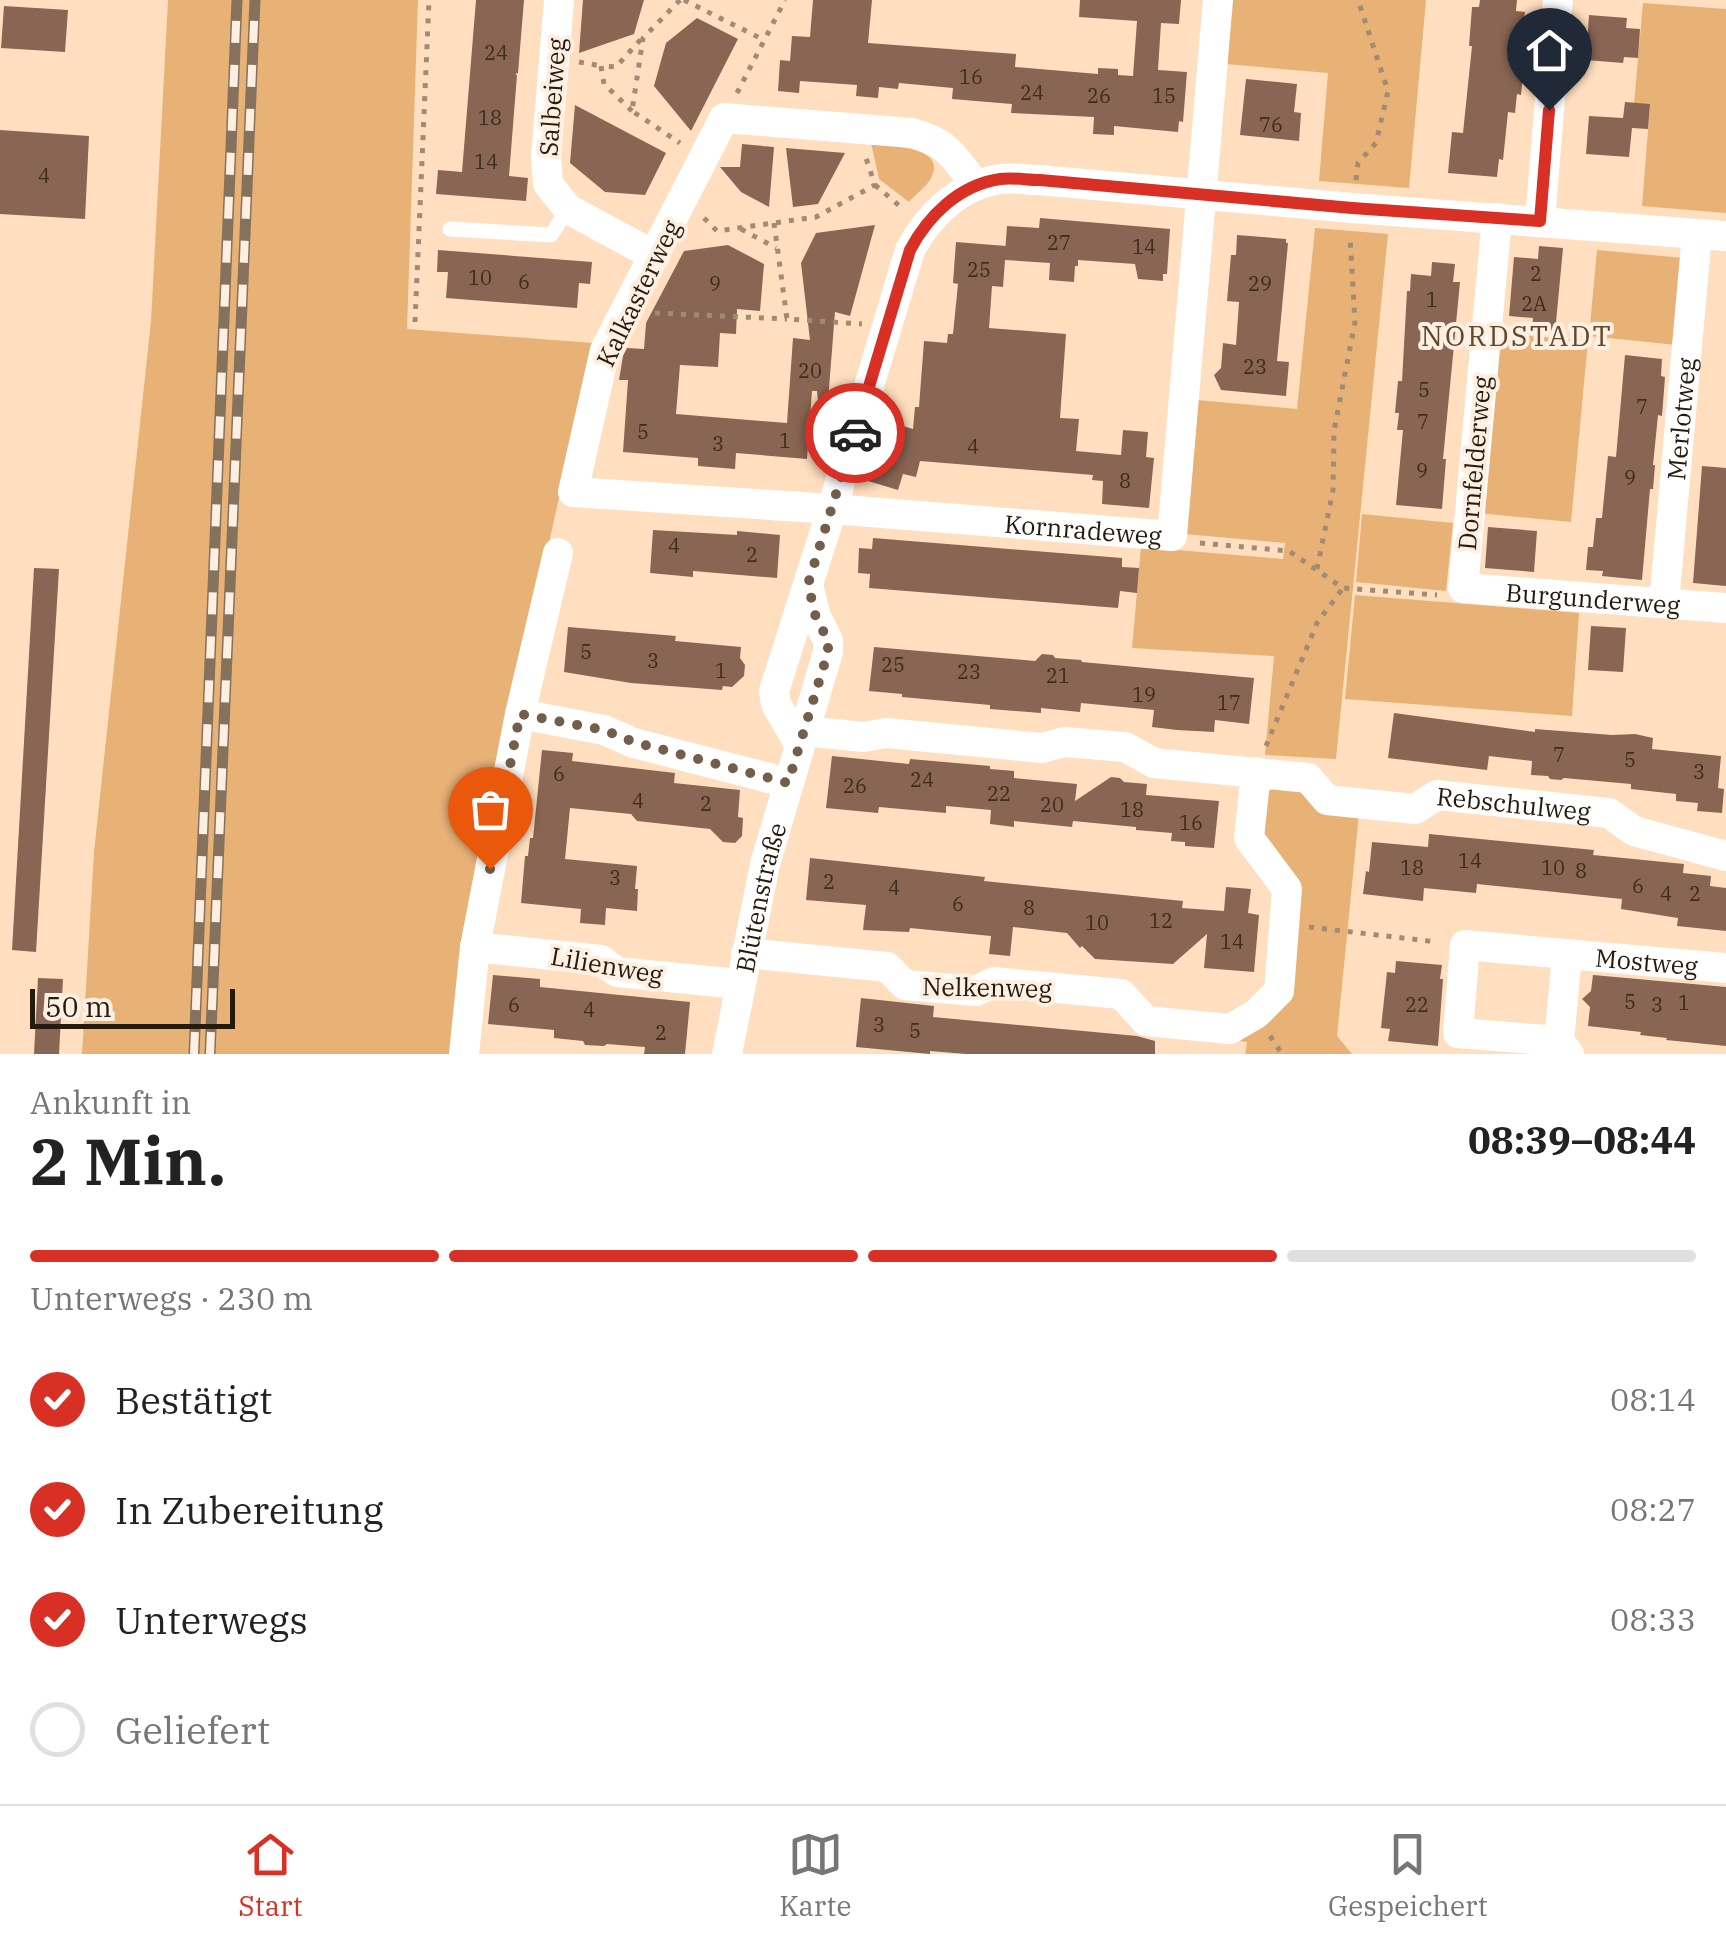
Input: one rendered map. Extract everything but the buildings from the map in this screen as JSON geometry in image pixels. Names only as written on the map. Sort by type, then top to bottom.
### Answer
[{"type":"street","name":"Salbeiweg","points":[[559,0],[546,156],[548,184],[568,210]]},
{"type":"street","points":[[1202,194],[1218,0]]},
{"type":"street","points":[[1540,221],[1558,0]]},
{"type":"street","points":[[724,118],[912,132],[939,142],[976,186]]},
{"type":"street","name":"Kalkasterweg","points":[[724,118],[606,350],[573,492],[832,509]]},
{"type":"street","name":"Blütenstraße","points":[[727,1054],[766,864],[828,652],[828,640],[816,618],[808,584],[910,250],[922,226],[938,210],[976,186],[1001,179],[1040,180],[1712,235]]},
{"type":"street","name":"Kornradeweg","points":[[832,509],[1172,536],[1202,194]]},
{"type":"street","points":[[568,210],[654,256]]},
{"type":"street","name":"Dornfelderweg","points":[[1463,588],[1497,218]]},
{"type":"street","name":"Merlotweg","points":[[1664,603],[1712,235]]},
{"type":"street","points":[[464,1054],[475,946],[520,714],[558,554]]},
{"type":"street","name":"Burgunderweg","points":[[1463,588],[1726,608]]},
{"type":"street","points":[[520,714],[604,730],[634,742],[788,783]]},
{"type":"street","points":[[801,738],[886,733],[1042,748],[1064,742],[1125,747],[1154,763],[1256,772]]},
{"type":"street","name":"Rebschulweg","points":[[1256,772],[1308,778],[1327,800],[1416,808],[1437,795],[1609,813],[1634,831],[1726,856]]},
{"type":"street","name":"Nelkenweg","points":[[746,953],[887,967],[905,984],[976,991],[994,982],[1120,994],[1146,1021],[1230,1028],[1256,1014],[1279,990],[1287,889],[1249,838],[1256,772]]},
{"type":"street","name":"Mostweg","points":[[1567,954],[1564,1048],[1496,1045],[1458,1032],[1465,945],[1726,968]]},
{"type":"street","name":"Lilienweg","points":[[475,946],[601,960],[617,972],[739,984]]},
{"type":"lane","points":[[450,229],[550,235],[568,210]]},
{"type":"path","points":[[415,322],[429,0]]},
{"type":"path","points":[[704,159],[632,111],[604,84],[601,66],[616,67],[682,0],[764,40]]},
{"type":"path","points":[[724,118],[784,0]]},
{"type":"path","points":[[1317,569],[1333,490],[1334,431],[1355,322],[1350,235],[1358,164],[1376,143],[1388,91],[1358,0]]},
{"type":"path","points":[[632,111],[643,38]]},
{"type":"path","points":[[857,128],[875,185],[922,226]]},
{"type":"path","points":[[684,198],[717,231],[816,217],[875,185]]},
{"type":"path","points":[[774,223],[787,319]]},
{"type":"path","points":[[738,228],[777,248]]},
{"type":"path","points":[[626,311],[887,326]]},
{"type":"path","points":[[1184,542],[1290,550],[1342,588],[1445,596],[1463,588]]},
{"type":"path","points":[[1256,772],[1316,623],[1342,588]]},
{"type":"path","points":[[1285,924],[1465,945]]},
{"type":"shaded area","points":[[168,0],[418,0],[407,329],[593,343],[525,652],[450,1054],[82,1054],[94,852],[151,321]]},
{"type":"shaded area","points":[[1232,0],[1426,0],[1409,188],[1319,181],[1328,73],[1226,64]]},
{"type":"shaded area","points":[[1643,3],[1726,9],[1726,213],[1642,206],[1650,105],[1634,103]]},
{"type":"shaded area","points":[[871,143],[914,150],[931,159],[931,178],[909,202],[879,179]]},
{"type":"shaded area","points":[[1315,228],[1388,234],[1336,759],[1265,755],[1274,656],[1132,648],[1141,547],[1283,559],[1285,543],[1184,534],[1197,400],[1297,409]]},
{"type":"shaded area","points":[[1597,250],[1684,258],[1676,345],[1589,336]]},
{"type":"shaded area","points":[[1495,333],[1588,341],[1571,522],[1478,513]]},
{"type":"shaded area","points":[[1362,514],[1453,523],[1446,591],[1356,582]]},
{"type":"shaded area","points":[[1355,595],[1579,613],[1572,716],[1345,699]]},
{"type":"shaded area","points":[[1282,785],[1359,814],[1337,1036],[1352,1054],[1245,1054],[1247,1042],[1240,1041],[1287,1002],[1299,885],[1260,838],[1268,791]]},
{"type":"railway","points":[[194,1054],[237,0]]},
{"type":"railway","points":[[210,1054],[255,0]]},
{"type":"way so far","points":[[490,869],[520,714],[604,730],[634,742],[788,783],[828,652],[828,640],[816,618],[808,584],[855,433]]},
{"type":"district","name":"NORDSTADT","points":[[1517,335]]},
{"type":"route","points":[[855,433],[910,250],[922,226],[938,210],[976,186],[1001,179],[1040,180],[1540,221],[1549,110]]}]
